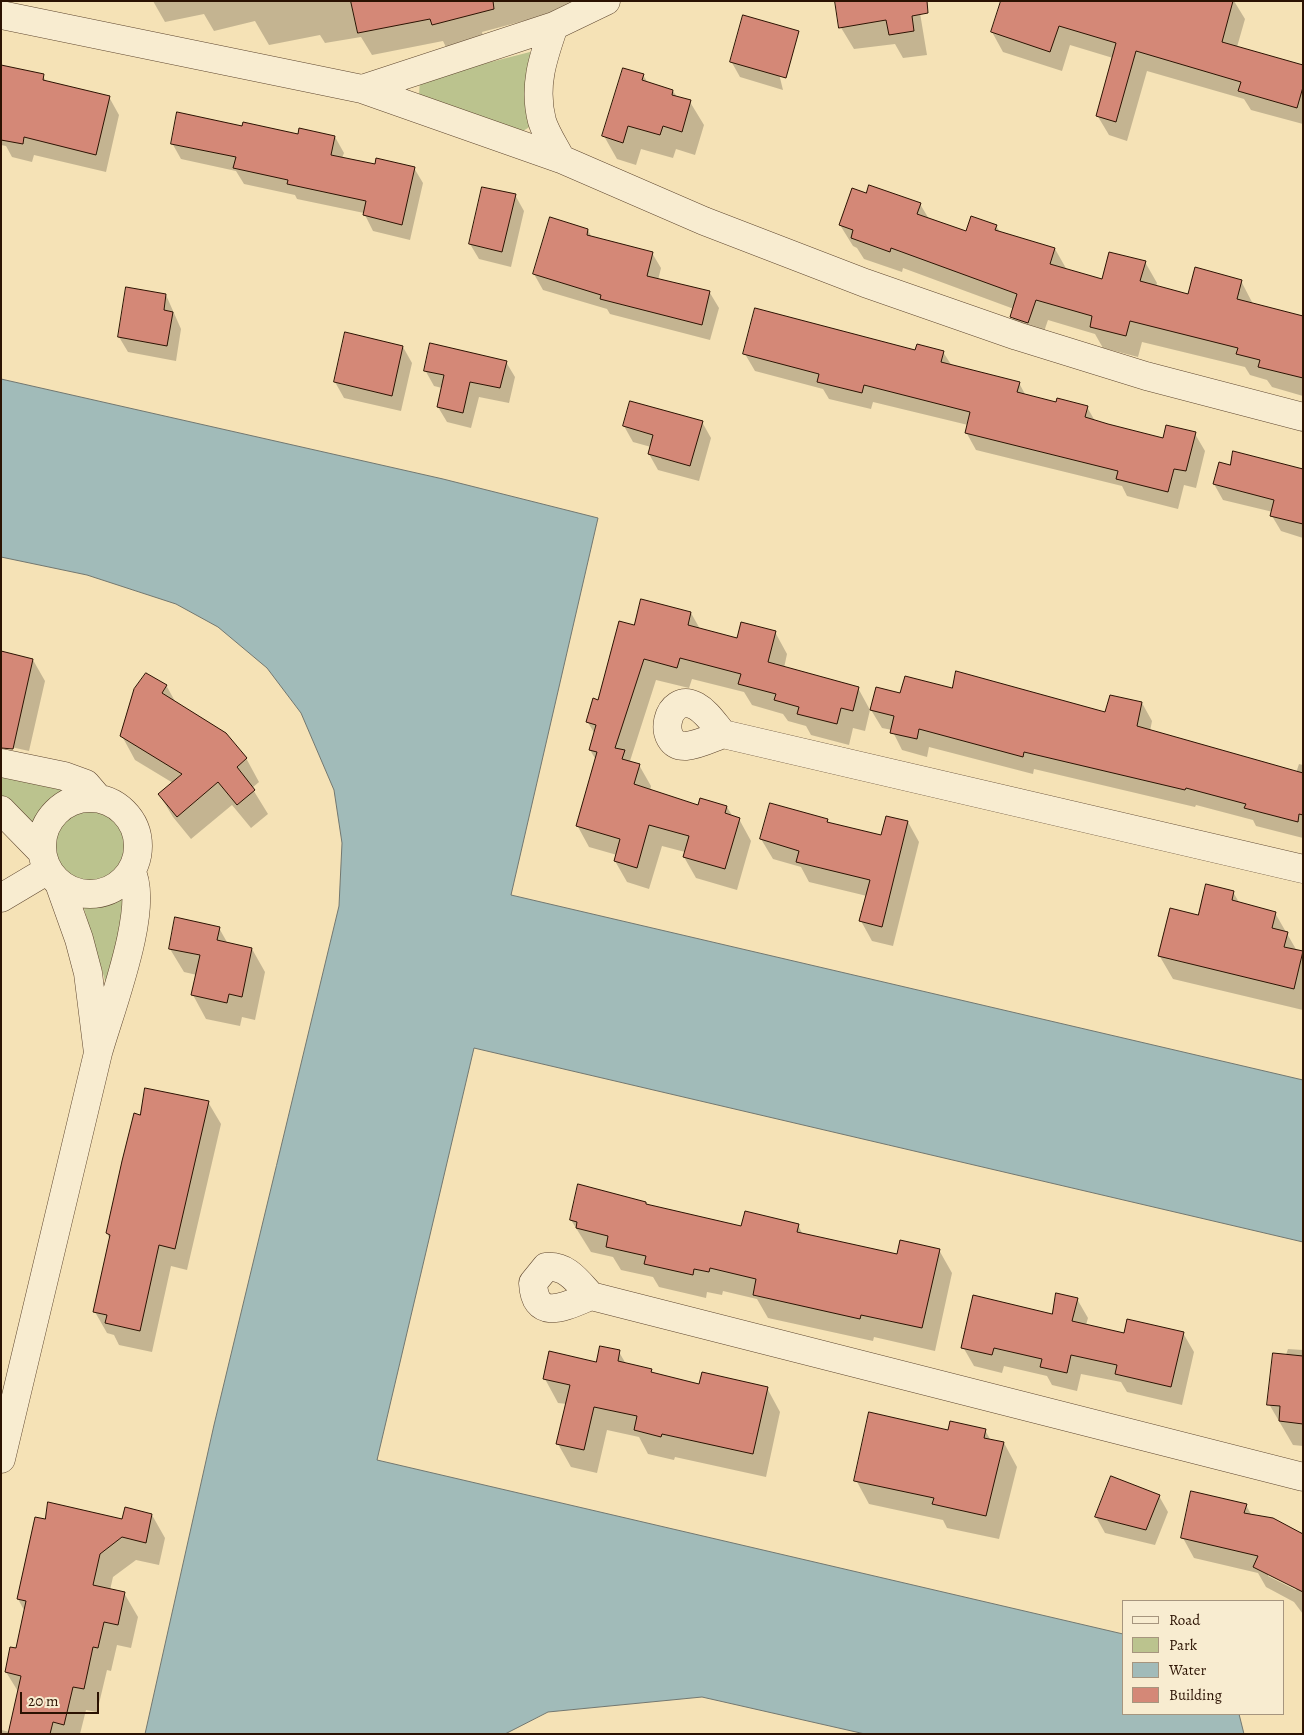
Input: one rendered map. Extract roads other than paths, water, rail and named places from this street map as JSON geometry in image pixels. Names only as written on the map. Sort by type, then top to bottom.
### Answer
[{"type":"street","points":[[362,88],[554,26],[606,1]]},
{"type":"street","points":[[1,14],[362,88],[561,159],[704,221],[865,283],[1018,336],[1146,376],[1303,417]]},
{"type":"street","points":[[554,26],[540,64],[538,91],[542,122],[561,159]]},
{"type":"street","points":[[723,734],[1303,869]]},
{"type":"street","points":[[1,763],[64,776],[86,784],[98,798]]},
{"type":"street","points":[[1,810],[49,868],[67,889],[82,894],[98,894],[112,889],[125,880],[131,871],[138,852],[138,836],[132,821],[121,808],[107,800],[98,798],[74,799],[60,807],[49,819],[42,834],[49,868],[79,939],[88,973],[98,1053]]},
{"type":"street","points":[[1,898],[49,868]]},
{"type":"street","points":[[1,1459],[98,1053],[131,940],[137,898],[136,879],[131,871]]},
{"type":"street","points":[[591,1296],[1303,1477]]},
{"type":"water","points":[[1,379],[443,479],[598,518],[511,895],[1303,1080],[1303,1242],[474,1048],[377,1460],[1122,1634],[1122,1715],[1239,1715],[1244,1734],[865,1734],[702,1697],[548,1712],[505,1734],[145,1734],[214,1425],[339,906],[342,843],[334,790],[301,713],[267,668],[218,627],[176,604],[87,575],[1,557]]}]
